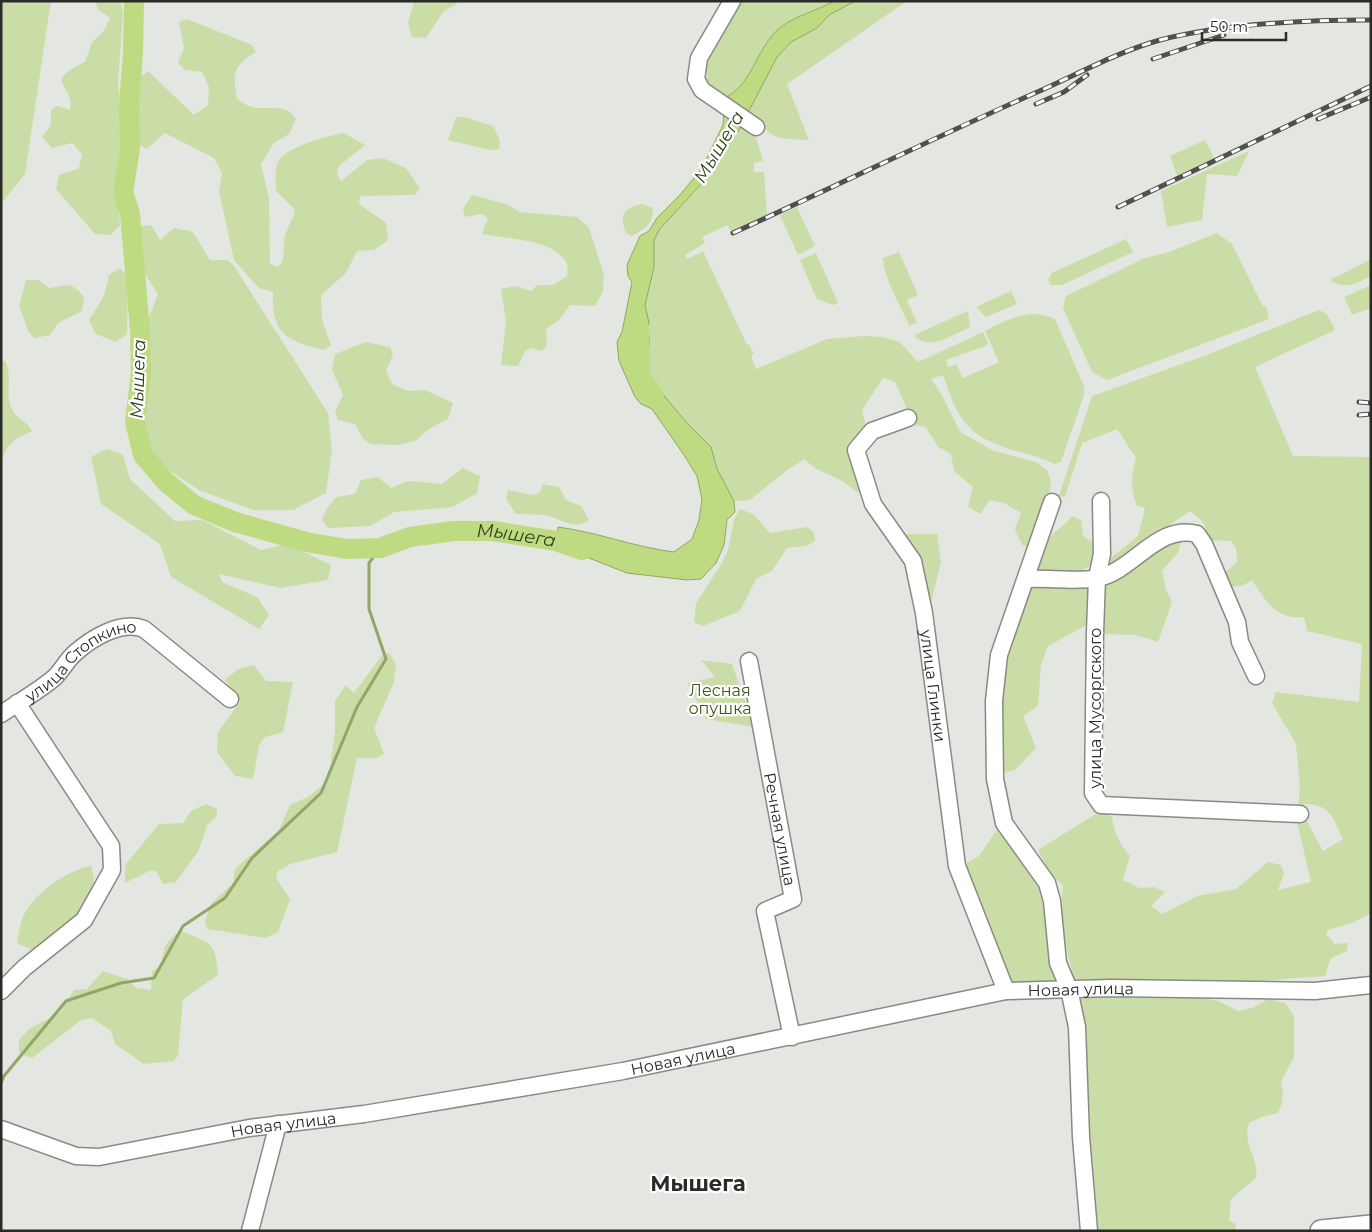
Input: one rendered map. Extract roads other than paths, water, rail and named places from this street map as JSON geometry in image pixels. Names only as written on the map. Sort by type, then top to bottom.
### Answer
[{"type":"main road","points":[[1321,1231],[1371,1226]]},
{"type":"street","points":[[732,1],[699,58],[696,79],[702,90],[756,127]]},
{"type":"street","name":"улица Глинки","points":[[908,418],[872,431],[856,450],[873,504],[913,561],[924,613],[958,866],[1006,991]]},
{"type":"street","name":"улица Мусоргского","points":[[1101,500],[1102,554],[1097,578],[1093,793],[1101,805],[1300,814]]},
{"type":"street","points":[[1052,502],[1028,578],[1007,630],[1000,655],[994,701],[995,780],[1004,823],[1047,883],[1052,901],[1058,963],[1069,989],[1077,1027],[1081,1137],[1089,1231]]},
{"type":"street","points":[[1028,578],[1097,578],[1117,571],[1160,540],[1175,532],[1187,531],[1197,534],[1204,544],[1237,622],[1240,642],[1256,676]]},
{"type":"street","name":"улица Стопкино","points":[[1,714],[55,677],[75,653],[92,641],[107,632],[134,625],[144,629],[230,699]]},
{"type":"street","name":"Речная улица","points":[[749,661],[794,898],[765,911],[792,1037]]},
{"type":"street","points":[[1,991],[24,968],[84,920],[112,870],[111,846],[18,703]]},
{"type":"street","name":"Новая улица","points":[[1,1129],[76,1156],[98,1157],[278,1124],[364,1114],[614,1073],[1006,991],[1172,988],[1315,991],[1371,985]]},
{"type":"street","points":[[250,1231],[278,1124]]},
{"type":"water","points":[[834,1],[855,1],[829,15],[817,28],[791,42],[777,57],[738,132],[729,136],[701,184],[659,230],[654,240],[654,267],[645,305],[649,323],[645,331],[649,336],[649,347],[637,358],[636,366],[640,375],[650,379],[686,422],[711,447],[717,469],[734,501],[735,512],[727,520],[724,545],[716,563],[701,579],[687,580],[627,573],[556,545],[558,527],[674,552],[692,539],[699,520],[702,499],[697,476],[652,409],[641,404],[635,397],[619,361],[617,342],[622,332],[632,282],[628,276],[627,265],[640,236],[649,231],[657,218],[680,195],[702,168],[723,125],[725,98],[733,93],[746,79],[771,37],[777,30],[792,20]]},
{"type":"waterway","name":"Мышега","points":[[134,1],[133,53],[129,103],[130,149],[123,192],[130,214],[140,330],[141,373],[135,422],[143,455],[166,482],[194,505],[235,522],[306,542],[347,549],[380,548],[410,537],[454,531],[493,531],[556,541],[582,550]]},
{"type":"waterway","name":"Мышега","points":[[639,329],[640,375],[654,396]]},
{"type":"waterway","points":[[1,1083],[4,1076],[66,1001],[121,983],[154,978],[183,926],[225,898],[252,858],[321,793],[357,707],[386,659],[369,609],[369,563],[380,548]]},
{"type":"railway","points":[[733,233],[959,127],[1097,64],[1144,45],[1184,35],[1237,27],[1292,22],[1371,20]]},
{"type":"railway","points":[[1153,59],[1224,35]]},
{"type":"railway","points":[[1036,104],[1064,92],[1087,75]]},
{"type":"railway","points":[[1118,207],[1371,86]]},
{"type":"railway","points":[[1318,119],[1371,97]]},
{"type":"railway","points":[[1359,402],[1371,403]]},
{"type":"railway","points":[[1359,415],[1371,414]]},
{"type":"district","name":"Мышега","points":[[698,1183]]},
{"type":"park label","name":"Лесная опушка","points":[[720,699]]}]
